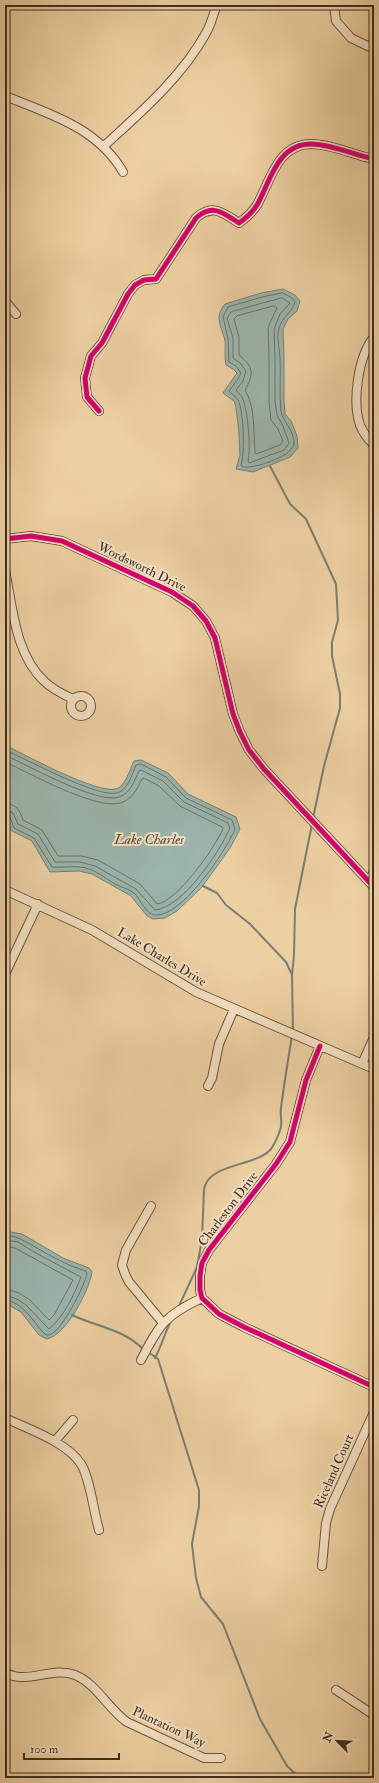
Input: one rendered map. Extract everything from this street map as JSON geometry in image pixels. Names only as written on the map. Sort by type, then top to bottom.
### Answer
[{"type":"street","points":[[104,146],[163,91],[206,33],[217,5]]},
{"type":"street","points":[[334,5],[336,21],[351,38],[374,49]]},
{"type":"street","points":[[5,96],[64,120],[86,132],[104,146],[115,159],[123,172]]},
{"type":"street","points":[[99,411],[87,397],[85,378],[91,356],[102,343],[128,294],[135,285],[144,280],[156,280],[196,218],[204,212],[213,210],[239,223],[256,206],[281,158],[291,150],[303,145],[310,144],[374,158]]},
{"type":"street","points":[[5,301],[16,314]]},
{"type":"street","points":[[374,338],[366,350],[361,362],[357,410],[362,429],[374,445]]},
{"type":"street","name":"Wordsworth Drive","points":[[5,538],[31,536],[62,541],[172,592],[193,606],[206,621],[215,638],[233,714],[249,750],[264,770],[372,884]]},
{"type":"street","points":[[5,571],[24,654],[44,681],[57,691],[73,699]]},
{"type":"street","points":[[372,884],[374,872]]},
{"type":"street","name":"Lake Charles Drive","points":[[5,890],[92,930],[196,992],[374,1069]]},
{"type":"street","points":[[5,974],[38,904]]},
{"type":"street","points":[[208,1086],[212,1078],[219,1044],[234,1009]]},
{"type":"street","points":[[362,1064],[374,1037]]},
{"type":"street","name":"Charleston Drive","points":[[202,1298],[200,1276],[202,1263],[220,1234],[276,1164],[290,1142],[306,1080],[320,1046]]},
{"type":"street","points":[[151,1206],[126,1250],[122,1265],[130,1282],[163,1323]]},
{"type":"street","points":[[142,1360],[153,1337],[163,1323],[173,1314],[202,1298],[219,1314],[244,1327],[374,1387]]},
{"type":"street","name":"Riceland Court","points":[[322,1566],[326,1523],[330,1509],[374,1412]]},
{"type":"street","points":[[5,1418],[64,1447],[81,1464],[99,1530]]},
{"type":"street","points":[[55,1442],[73,1420]]},
{"type":"street","name":"Plantation Way","points":[[5,1673],[20,1677],[57,1673],[75,1675],[88,1684],[118,1715],[127,1722],[204,1758],[221,1758]]},
{"type":"street","points":[[336,1690],[374,1715]]},
{"type":"water","points":[[283,289],[295,295],[300,301],[297,311],[288,319],[283,329],[285,414],[291,421],[297,436],[298,448],[290,457],[253,472],[236,469],[240,455],[236,407],[234,401],[223,393],[237,373],[226,365],[225,340],[219,322],[220,313],[225,304],[261,293]]},
{"type":"water","name":"Lake Charles","points":[[5,745],[61,773],[93,786],[107,789],[119,788],[125,781],[134,761],[141,760],[168,773],[188,794],[236,817],[240,829],[230,848],[202,887],[177,911],[165,918],[153,919],[147,916],[131,896],[92,874],[79,871],[50,872],[32,841],[10,830],[5,816]]},
{"type":"water","points":[[5,1231],[22,1234],[63,1258],[89,1268],[92,1272],[86,1290],[76,1311],[62,1330],[47,1339],[39,1335],[21,1312],[5,1303]]},
{"type":"waterway","points":[[270,466],[290,504],[306,519],[336,584],[338,620],[332,642],[332,656],[340,694],[340,708],[324,766],[313,818]]},
{"type":"waterway","points":[[293,1032],[292,975],[295,909],[312,824]]},
{"type":"waterway","points":[[203,886],[217,893],[226,905],[250,924],[286,962],[292,975]]},
{"type":"waterway","points":[[179,1306],[197,1267],[202,1239],[204,1190],[207,1181],[223,1170],[264,1155],[271,1149],[278,1135],[281,1127],[281,1108],[292,1036]]},
{"type":"waterway","points":[[72,1315],[128,1337],[144,1350]]},
{"type":"waterway","points":[[155,1358],[172,1319]]},
{"type":"waterway","points":[[148,1352],[158,1359],[199,1490],[199,1506],[192,1544],[196,1578],[201,1597],[223,1624],[260,1719],[287,1766],[300,1778]]},
{"type":"cycle path","points":[[99,411],[87,397],[85,378],[91,356],[102,343],[128,294],[135,285],[144,280],[156,279],[196,218],[202,213],[213,210],[223,213],[239,223],[249,215],[257,205],[282,157],[290,150],[299,146],[319,144],[374,159]]},
{"type":"cycle path","points":[[5,539],[31,536],[62,541],[172,592],[193,606],[206,621],[215,638],[233,714],[249,750],[264,769],[374,887]]},
{"type":"cycle path","points":[[320,1046],[306,1080],[290,1142],[276,1164],[209,1250],[202,1263],[200,1290],[202,1298],[219,1314],[374,1387]]}]
